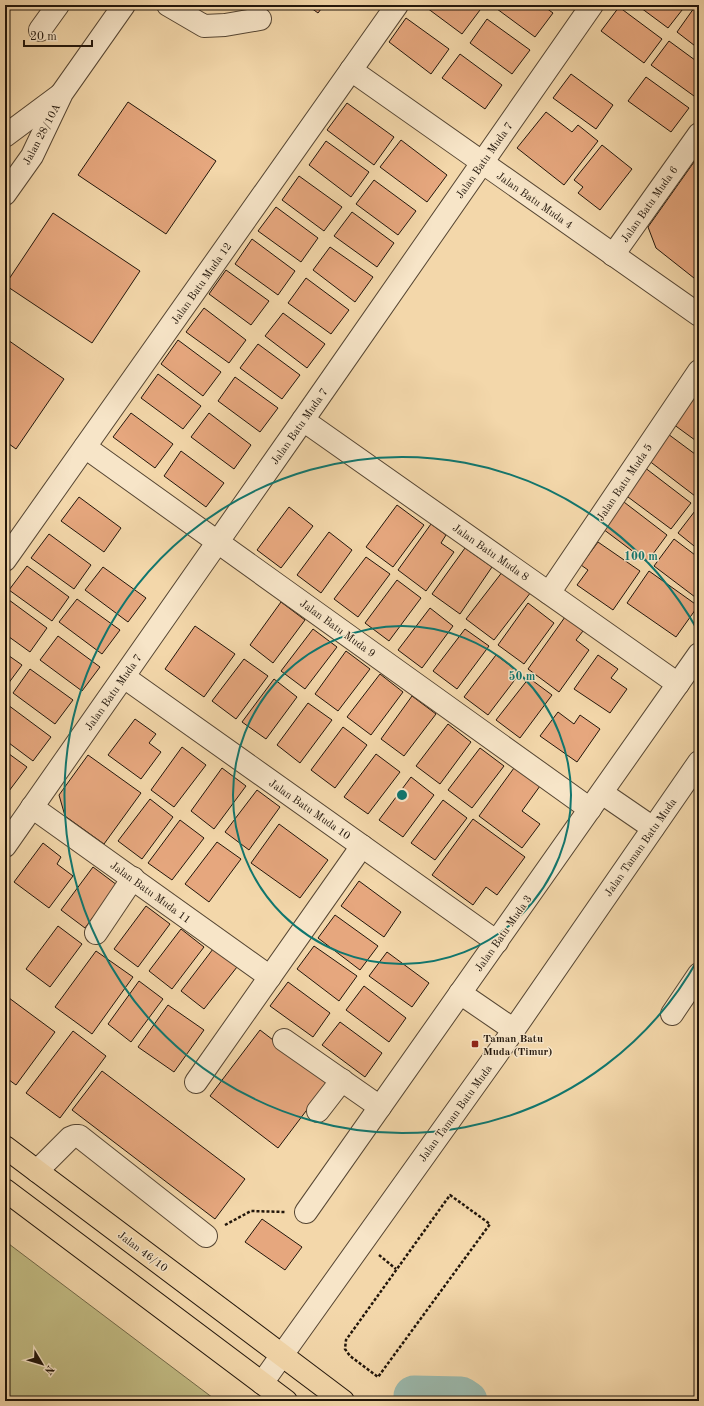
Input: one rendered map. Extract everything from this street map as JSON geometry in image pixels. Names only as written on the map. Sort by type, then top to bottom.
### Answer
[{"type":"main road","name":"Jalan 46/10","points":[[5,1147],[281,1356],[343,1401]]},
{"type":"main road","points":[[5,1190],[286,1401]]},
{"type":"street","points":[[40,30],[58,5]]},
{"type":"street","name":"Jalan 28/10A","points":[[9,180],[32,156],[62,93],[124,5]]},
{"type":"street","points":[[168,5],[204,26],[225,25],[260,19]]},
{"type":"street","name":"Jalan Batu Muda 12","points":[[5,560],[397,5]]},
{"type":"street","name":"Jalan Batu Muda 7","points":[[5,846],[304,420],[592,5]]},
{"type":"street","name":"Jalan Batu Muda 4","points":[[351,70],[699,315]]},
{"type":"street","name":"Jalan 28/10A","points":[[5,135],[62,93]]},
{"type":"street","name":"Jalan Batu Muda 6","points":[[613,255],[699,134]]},
{"type":"street","points":[[5,135],[32,156]]},
{"type":"street","name":"Jalan Batu Muda 5","points":[[549,593],[699,371]]},
{"type":"street","name":"Jalan Batu Muda 8","points":[[304,420],[678,684]]},
{"type":"street","name":"Jalan Batu Muda 9","points":[[85,447],[218,542],[596,801],[653,828]]},
{"type":"street","name":"Jalan Batu Muda 3","points":[[306,1212],[699,654]]},
{"type":"street","name":"Jalan Batu Muda 10","points":[[124,677],[497,942]]},
{"type":"street","name":"Jalan Taman Batu Muda","points":[[262,1383],[514,1030],[699,762]]},
{"type":"street","name":"Jalan Batu Muda 11","points":[[32,807],[270,977]]},
{"type":"street","points":[[196,1082],[362,846]]},
{"type":"street","points":[[96,933],[133,878]]},
{"type":"street","points":[[672,1014],[699,974]]},
{"type":"street","points":[[460,993],[514,1030]]},
{"type":"street","points":[[284,1040],[380,1107]]},
{"type":"street","points":[[318,1111],[342,1080]]},
{"type":"street","points":[[37,1171],[70,1138],[79,1136],[206,1236]]},
{"type":"path","points":[[450,1195],[490,1224],[378,1377],[350,1356],[344,1349],[346,1340],[450,1195]]},
{"type":"path","points":[[206,1236],[250,1211],[306,1212]]},
{"type":"shaded area","points":[[5,1241],[217,1401],[5,1401]]},
{"type":"building","points":[[307,5],[324,5],[318,13]]},
{"type":"building","points":[[423,5],[473,5],[480,10],[462,34]]},
{"type":"building","points":[[542,5],[553,13],[535,37],[493,6]]},
{"type":"building","points":[[637,5],[686,5],[668,28]]},
{"type":"building","points":[[619,7],[662,39],[644,63],[601,31]]},
{"type":"building","points":[[694,8],[699,12],[699,49],[677,32]]},
{"type":"building","points":[[406,18],[449,49],[431,74],[389,42]]},
{"type":"building","points":[[487,19],[530,50],[512,74],[470,43]]},
{"type":"building","points":[[669,41],[699,63],[699,89],[694,96],[651,65]]},
{"type":"building","points":[[460,54],[502,85],[485,109],[442,78]]},
{"type":"building","points":[[571,74],[613,105],[596,129],[553,98]]},
{"type":"building","points":[[646,77],[689,108],[671,132],[628,101]]},
{"type":"building","points":[[128,102],[216,161],[166,234],[78,175]]},
{"type":"building","points":[[347,103],[394,137],[374,165],[327,130]]},
{"type":"building","points":[[546,112],[572,132],[578,125],[598,141],[564,185],[517,148]]},
{"type":"building","points":[[401,140],[447,175],[427,202],[380,167]]},
{"type":"building","points":[[326,141],[369,172],[351,197],[309,165]]},
{"type":"building","points":[[602,145],[632,169],[600,210],[578,193],[583,187],[574,180]]},
{"type":"building","points":[[699,155],[699,282],[656,248],[648,227]]},
{"type":"building","points":[[299,176],[342,207],[324,231],[282,200]]},
{"type":"building","points":[[374,180],[416,211],[398,235],[356,204]]},
{"type":"building","points":[[276,207],[318,238],[301,262],[258,231]]},
{"type":"building","points":[[352,212],[394,243],[377,267],[334,236]]},
{"type":"building","points":[[53,213],[140,271],[92,343],[5,285]]},
{"type":"building","points":[[252,239],[295,271],[278,295],[235,264]]},
{"type":"building","points":[[330,247],[373,277],[355,302],[313,270]]},
{"type":"building","points":[[226,270],[269,301],[251,325],[209,294]]},
{"type":"building","points":[[306,278],[349,310],[331,334],[288,303]]},
{"type":"building","points":[[204,308],[246,340],[229,363],[186,332]]},
{"type":"building","points":[[283,313],[325,344],[307,368],[265,336]]},
{"type":"building","points":[[5,338],[64,379],[16,449],[5,441]]},
{"type":"building","points":[[178,340],[221,372],[203,396],[161,364]]},
{"type":"building","points":[[258,344],[300,375],[282,399],[240,368]]},
{"type":"building","points":[[158,374],[201,406],[183,429],[141,398]]},
{"type":"building","points":[[235,377],[278,408],[260,432],[218,401]]},
{"type":"building","points":[[693,396],[699,401],[699,443],[673,424]]},
{"type":"building","points":[[131,413],[173,444],[155,468],[113,437]]},
{"type":"building","points":[[209,413],[251,445],[234,469],[191,437]]},
{"type":"building","points":[[668,434],[699,457],[699,491],[695,496],[648,460]]},
{"type":"building","points":[[181,451],[224,483],[206,507],[164,476]]},
{"type":"building","points":[[644,467],[691,503],[671,529],[624,494]]},
{"type":"building","points":[[79,497],[121,528],[104,552],[61,521]]},
{"type":"building","points":[[620,499],[667,535],[647,562],[599,526]]},
{"type":"building","points":[[397,505],[424,525],[393,567],[366,547]]},
{"type":"building","points":[[289,507],[313,526],[281,568],[257,550]]},
{"type":"building","points":[[698,507],[699,508],[699,550],[678,533]]},
{"type":"building","points":[[431,524],[446,535],[441,543],[454,552],[426,591],[398,570]]},
{"type":"building","points":[[329,532],[352,550],[321,593],[297,575]]},
{"type":"building","points":[[49,534],[91,565],[74,589],[31,558]]},
{"type":"building","points":[[674,539],[699,558],[699,600],[654,566]]},
{"type":"building","points":[[598,542],[640,571],[613,610],[577,585],[588,570],[581,565]]},
{"type":"building","points":[[465,548],[492,567],[460,614],[432,594]]},
{"type":"building","points":[[366,557],[390,574],[358,617],[334,599]]},
{"type":"building","points":[[27,566],[69,597],[52,621],[9,590]]},
{"type":"building","points":[[103,567],[146,598],[128,622],[85,590]]},
{"type":"building","points":[[503,571],[531,592],[494,640],[466,619]]},
{"type":"building","points":[[649,571],[698,606],[676,637],[627,603]]},
{"type":"building","points":[[397,580],[421,598],[389,641],[365,623]]},
{"type":"building","points":[[5,597],[47,628],[30,652],[5,634]]},
{"type":"building","points":[[77,599],[120,630],[102,654],[59,622]]},
{"type":"building","points":[[281,602],[305,620],[273,663],[250,645]]},
{"type":"building","points":[[528,603],[554,623],[524,664],[498,645]]},
{"type":"building","points":[[430,608],[453,626],[422,668],[398,650]]},
{"type":"building","points":[[565,617],[583,631],[576,640],[589,650],[559,692],[528,669]]},
{"type":"building","points":[[195,626],[235,654],[204,697],[165,669]]},
{"type":"building","points":[[313,629],[337,647],[305,689],[281,671]]},
{"type":"building","points":[[465,629],[489,646],[457,689],[433,671]]},
{"type":"building","points":[[58,636],[100,667],[82,691],[40,660]]},
{"type":"building","points":[[346,651],[370,669],[338,711],[315,694]]},
{"type":"building","points":[[5,653],[22,665],[5,688]]},
{"type":"building","points":[[496,655],[520,673],[488,715],[464,697]]},
{"type":"building","points":[[598,655],[618,669],[611,678],[627,689],[610,713],[574,689]]},
{"type":"building","points":[[244,659],[268,676],[236,719],[212,701]]},
{"type":"building","points":[[30,669],[73,700],[55,724],[13,693]]},
{"type":"building","points":[[380,674],[403,692],[371,735],[347,717]]},
{"type":"building","points":[[529,678],[552,695],[520,738],[496,720]]},
{"type":"building","points":[[274,679],[297,697],[266,739],[242,722]]},
{"type":"building","points":[[412,696],[436,714],[404,756],[381,739]]},
{"type":"building","points":[[308,703],[332,720],[300,763],[277,745]]},
{"type":"building","points":[[8,705],[51,737],[33,761],[5,740],[5,710]]},
{"type":"building","points":[[558,712],[574,724],[580,715],[600,729],[577,762],[540,736]]},
{"type":"building","points":[[135,719],[156,734],[149,743],[161,752],[141,779],[108,755]]},
{"type":"building","points":[[448,724],[471,742],[440,784],[416,766]]},
{"type":"building","points":[[343,727],[367,745],[335,788],[311,770]]},
{"type":"building","points":[[182,747],[206,765],[174,807],[151,790]]},
{"type":"building","points":[[480,748],[504,766],[472,808],[448,790]]},
{"type":"building","points":[[5,751],[27,767],[9,791],[5,788]]},
{"type":"building","points":[[376,754],[400,772],[368,814],[344,797]]},
{"type":"building","points":[[88,755],[141,793],[104,844],[65,816],[59,795]]},
{"type":"building","points":[[222,768],[246,786],[214,829],[191,811]]},
{"type":"building","points":[[514,768],[540,786],[522,811],[540,824],[522,848],[479,816]]},
{"type":"building","points":[[411,777],[434,795],[403,837],[379,820]]},
{"type":"building","points":[[257,790],[280,807],[249,850],[225,832]]},
{"type":"building","points":[[150,799],[173,817],[142,859],[118,841]]},
{"type":"building","points":[[443,800],[467,818],[435,860],[411,843]]},
{"type":"building","points":[[473,819],[525,857],[497,895],[486,887],[473,905],[432,875]]},
{"type":"building","points":[[180,820],[204,838],[172,880],[148,863]]},
{"type":"building","points":[[279,824],[328,860],[300,898],[251,863]]},
{"type":"building","points":[[217,842],[241,859],[209,902],[185,884]]},
{"type":"building","points":[[43,843],[61,857],[57,864],[73,876],[49,908],[14,882]]},
{"type":"building","points":[[93,867],[117,885],[85,928],[61,910]]},
{"type":"building","points":[[359,881],[401,912],[384,937],[341,906]]},
{"type":"building","points":[[146,906],[170,924],[138,967],[114,949]]},
{"type":"building","points":[[335,915],[378,946],[360,970],[318,938]]},
{"type":"building","points":[[58,926],[82,944],[50,987],[26,969]]},
{"type":"building","points":[[181,929],[204,947],[172,989],[149,971]]},
{"type":"building","points":[[314,946],[357,976],[339,1001],[297,969]]},
{"type":"building","points":[[213,949],[237,967],[204,1009],[181,991]]},
{"type":"building","points":[[96,951],[133,977],[92,1034],[55,1007]]},
{"type":"building","points":[[387,952],[429,983],[412,1007],[369,976]]},
{"type":"building","points":[[139,981],[163,999],[131,1042],[108,1024]]},
{"type":"building","points":[[288,982],[330,1013],[313,1037],[270,1006]]},
{"type":"building","points":[[364,986],[406,1018],[389,1042],[346,1010]]},
{"type":"building","points":[[5,995],[55,1032],[16,1085],[5,1077]]},
{"type":"building","points":[[168,1005],[204,1030],[174,1072],[138,1047]]},
{"type":"building","points":[[340,1022],[382,1053],[365,1077],[322,1045]]},
{"type":"building","points":[[260,1030],[328,1082],[278,1148],[210,1096]]},
{"type":"building","points":[[73,1031],[106,1056],[60,1118],[26,1093]]},
{"type":"building","points":[[102,1071],[245,1179],[215,1219],[72,1110]]},
{"type":"building","points":[[262,1219],[302,1247],[285,1270],[245,1242]]},
{"type":"waterway","points":[[414,1396],[461,1397],[467,1401]]},
{"type":"place","name":"Taman Batu Muda (Timur)","points":[[475,1044]]}]
